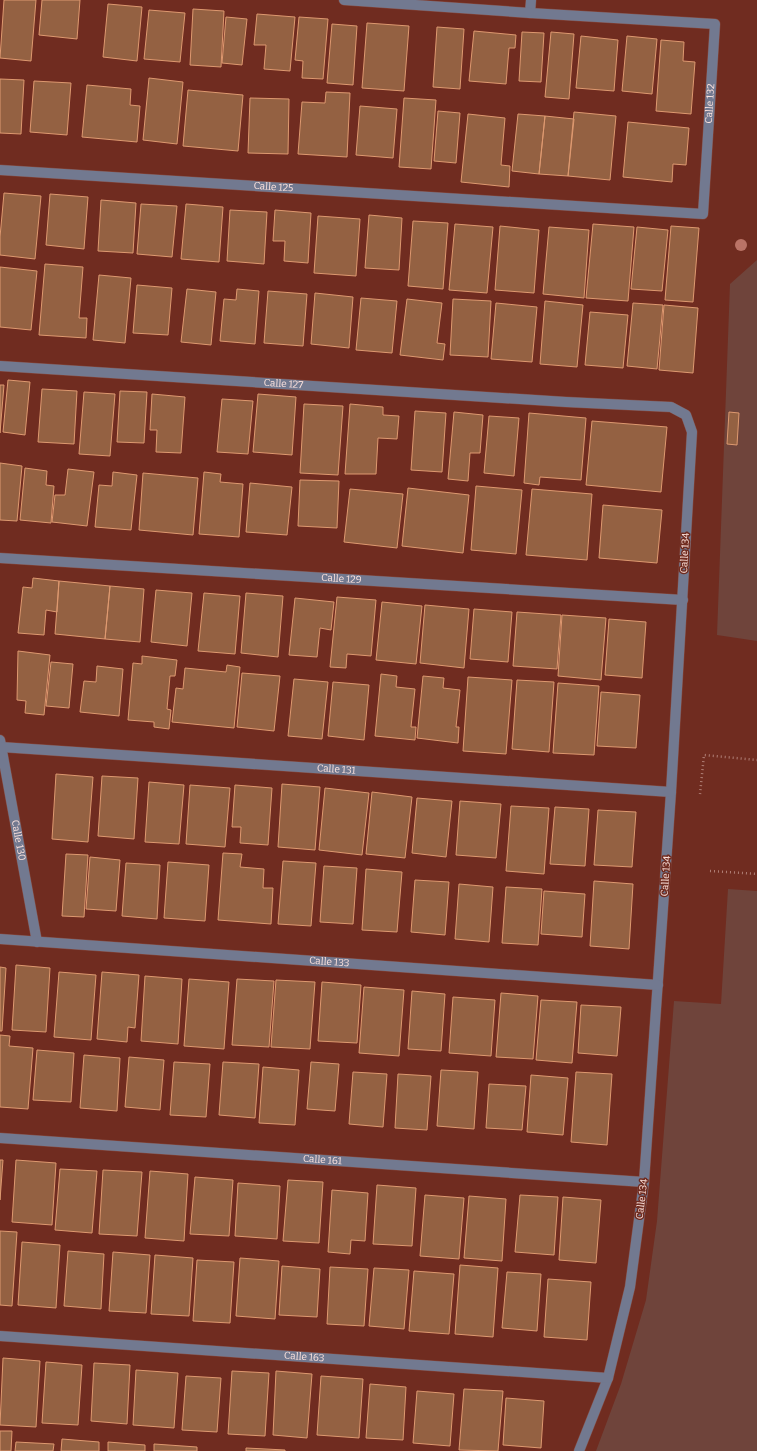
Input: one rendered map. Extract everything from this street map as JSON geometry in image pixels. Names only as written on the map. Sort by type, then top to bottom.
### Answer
[{"type":"street","points":[[344,0],[530,13],[531,0]]},
{"type":"street","name":"Calle 132","points":[[530,13],[715,24],[703,214],[548,204]]},
{"type":"street","name":"Calle 125","points":[[0,170],[548,204]]},
{"type":"street","name":"Calle 127","points":[[0,366],[566,402]]},
{"type":"street","name":"Calle 134","points":[[566,402],[671,407],[686,415],[692,432],[671,792],[644,1182],[630,1287],[608,1378],[579,1451]]},
{"type":"street","name":"Calle 129","points":[[0,558],[683,600]]},
{"type":"street","name":"Calle 131","points":[[1,743],[671,792]]},
{"type":"street","name":"Calle 130","points":[[1,743],[37,942]]},
{"type":"street","name":"Calle 133","points":[[0,939],[658,985]]},
{"type":"street","name":"Calle 161","points":[[0,1138],[644,1182]]},
{"type":"street","name":"Calle 163","points":[[0,1336],[608,1378]]},
{"type":"path","points":[[700,794],[704,755],[757,760]]},
{"type":"path","points":[[710,871],[757,874]]},
{"type":"shaded area","points":[[757,260],[757,641],[717,635],[730,284]]},
{"type":"shaded area","points":[[728,889],[757,891],[757,1451],[596,1451],[621,1384],[646,1300],[657,1221],[674,1001],[721,1004]]},
{"type":"building","points":[[4,0],[36,0],[31,61],[0,58]]},
{"type":"building","points":[[42,0],[80,0],[77,39],[39,35]]},
{"type":"building","points":[[108,4],[142,7],[137,61],[103,57]]},
{"type":"building","points":[[193,9],[224,11],[221,67],[190,65]]},
{"type":"building","points":[[149,10],[185,13],[180,62],[144,59]]},
{"type":"building","points":[[257,14],[295,17],[290,71],[264,69],[266,45],[254,45]]},
{"type":"building","points":[[226,17],[247,19],[242,65],[222,63]]},
{"type":"building","points":[[299,17],[328,19],[323,79],[302,78],[303,61],[295,60]]},
{"type":"building","points":[[367,23],[409,26],[404,91],[362,88]]},
{"type":"building","points":[[332,24],[357,26],[353,85],[327,83]]},
{"type":"building","points":[[437,27],[464,29],[460,89],[433,87]]},
{"type":"building","points":[[474,31],[516,35],[515,48],[509,48],[506,84],[469,81]]},
{"type":"building","points":[[522,32],[544,33],[541,82],[519,81]]},
{"type":"building","points":[[551,32],[574,34],[569,99],[545,97]]},
{"type":"building","points":[[581,36],[618,40],[614,91],[576,88]]},
{"type":"building","points":[[627,36],[657,39],[652,94],[622,91]]},
{"type":"building","points":[[661,40],[684,42],[683,61],[695,62],[691,114],[656,111]]},
{"type":"building","points":[[149,78],[183,82],[177,144],[143,140]]},
{"type":"building","points":[[0,79],[24,80],[21,134],[0,133]]},
{"type":"building","points":[[34,81],[71,83],[67,135],[30,132]]},
{"type":"building","points":[[87,85],[131,89],[130,105],[140,106],[137,142],[82,137]]},
{"type":"building","points":[[188,90],[243,95],[238,151],[183,146]]},
{"type":"building","points":[[326,92],[350,93],[347,157],[298,154],[302,102],[325,103]]},
{"type":"building","points":[[250,98],[289,99],[288,154],[248,153]]},
{"type":"building","points":[[404,98],[436,100],[431,169],[399,167]]},
{"type":"building","points":[[360,106],[397,109],[393,158],[356,155]]},
{"type":"building","points":[[438,111],[460,113],[456,163],[434,161]]},
{"type":"building","points":[[574,112],[616,116],[610,180],[568,176]]},
{"type":"building","points":[[468,114],[505,118],[501,165],[510,166],[509,187],[461,182]]},
{"type":"building","points":[[518,114],[545,116],[539,174],[512,171]]},
{"type":"building","points":[[545,116],[574,119],[568,176],[539,174]]},
{"type":"building","points":[[628,122],[689,128],[686,165],[673,164],[672,182],[623,177]]},
{"type":"building","points":[[4,193],[41,196],[35,259],[0,255]]},
{"type":"building","points":[[50,194],[88,197],[84,249],[46,245]]},
{"type":"building","points":[[101,200],[136,203],[133,253],[98,251]]},
{"type":"building","points":[[141,204],[177,206],[172,257],[137,254]]},
{"type":"building","points":[[186,204],[223,207],[219,262],[181,259]]},
{"type":"building","points":[[230,210],[267,212],[264,264],[227,261]]},
{"type":"building","points":[[275,210],[311,213],[308,263],[284,261],[285,241],[273,241]]},
{"type":"building","points":[[369,215],[402,218],[399,270],[365,268]]},
{"type":"building","points":[[318,216],[360,219],[356,276],[314,273]]},
{"type":"building","points":[[413,221],[448,223],[443,289],[408,286]]},
{"type":"building","points":[[455,224],[493,227],[487,293],[449,290]]},
{"type":"building","points":[[593,224],[634,227],[628,301],[586,298]]},
{"type":"building","points":[[500,226],[539,230],[534,293],[495,290]]},
{"type":"building","points":[[671,226],[699,228],[693,302],[665,300]]},
{"type":"building","points":[[549,227],[589,230],[584,298],[543,294]]},
{"type":"building","points":[[637,227],[668,230],[662,291],[631,289]]},
{"type":"building","points":[[45,264],[83,267],[79,318],[87,318],[86,338],[39,335]]},
{"type":"building","points":[[0,267],[37,271],[31,330],[0,327]]},
{"type":"building","points":[[99,275],[131,278],[125,343],[93,340]]},
{"type":"building","points":[[137,285],[172,288],[168,335],[133,333]]},
{"type":"building","points":[[187,289],[216,292],[211,345],[181,342]]},
{"type":"building","points":[[237,289],[259,291],[255,344],[220,341],[224,299],[236,300]]},
{"type":"building","points":[[268,291],[307,294],[303,346],[264,343]]},
{"type":"building","points":[[315,293],[353,297],[349,348],[311,344]]},
{"type":"building","points":[[361,298],[397,301],[392,353],[356,350]]},
{"type":"building","points":[[407,299],[442,303],[437,343],[445,344],[443,360],[400,355]]},
{"type":"building","points":[[453,299],[491,301],[488,357],[450,355]]},
{"type":"building","points":[[545,301],[583,305],[577,367],[540,364]]},
{"type":"building","points":[[496,303],[537,307],[532,362],[491,359]]},
{"type":"building","points":[[633,303],[663,305],[657,369],[627,366]]},
{"type":"building","points":[[664,305],[698,308],[693,373],[659,370]]},
{"type":"building","points":[[590,312],[628,315],[623,368],[585,365]]},
{"type":"building","points":[[8,380],[30,382],[25,435],[3,432]]},
{"type":"building","points":[[0,385],[4,385],[0,433]]},
{"type":"building","points":[[42,389],[77,391],[74,444],[38,442]]},
{"type":"building","points":[[120,391],[147,392],[144,443],[117,442]]},
{"type":"building","points":[[84,392],[115,394],[110,456],[79,454]]},
{"type":"building","points":[[152,394],[185,397],[181,453],[156,452],[157,430],[150,430]]},
{"type":"building","points":[[258,394],[296,397],[292,455],[253,452]]},
{"type":"building","points":[[222,399],[253,401],[248,454],[217,452]]},
{"type":"building","points":[[304,404],[343,406],[338,475],[300,473]]},
{"type":"building","points":[[350,404],[383,407],[383,415],[399,416],[397,439],[378,438],[376,474],[345,474]]},
{"type":"building","points":[[415,411],[446,413],[442,472],[411,470]]},
{"type":"building","points":[[454,412],[483,415],[480,453],[470,453],[468,481],[448,479]]},
{"type":"building","points":[[729,412],[739,413],[737,445],[727,444]]},
{"type":"building","points":[[529,413],[586,418],[581,480],[540,477],[539,485],[524,483]]},
{"type":"building","points":[[489,416],[519,418],[514,476],[484,473]]},
{"type":"building","points":[[592,421],[667,427],[661,492],[586,485]]},
{"type":"building","points":[[0,463],[22,466],[17,521],[0,520]]},
{"type":"building","points":[[25,468],[47,471],[46,485],[54,486],[51,523],[20,520]]},
{"type":"building","points":[[68,469],[94,472],[87,526],[52,522],[55,495],[65,495]]},
{"type":"building","points":[[113,472],[137,475],[131,530],[95,527],[99,485],[112,486]]},
{"type":"building","points":[[204,472],[221,474],[220,482],[243,484],[239,537],[199,534]]},
{"type":"building","points":[[143,473],[198,478],[193,535],[139,530]]},
{"type":"building","points":[[300,480],[339,481],[337,528],[298,526]]},
{"type":"building","points":[[250,483],[292,487],[287,535],[246,532]]},
{"type":"building","points":[[476,486],[522,490],[516,554],[471,550]]},
{"type":"building","points":[[408,488],[469,495],[463,553],[402,546]]},
{"type":"building","points":[[350,489],[403,494],[397,548],[344,542]]},
{"type":"building","points":[[532,489],[592,494],[587,560],[526,555]]},
{"type":"building","points":[[603,505],[662,510],[657,563],[599,558]]},
{"type":"building","points":[[33,578],[59,581],[57,612],[46,610],[44,635],[18,633],[23,587],[32,588]]},
{"type":"building","points":[[59,581],[110,586],[105,639],[55,634]]},
{"type":"building","points":[[110,586],[144,589],[140,642],[105,639]]},
{"type":"building","points":[[156,590],[192,593],[187,646],[151,642]]},
{"type":"building","points":[[204,593],[240,596],[235,654],[198,651]]},
{"type":"building","points":[[246,593],[283,596],[278,657],[241,653]]},
{"type":"building","points":[[337,597],[376,600],[371,656],[347,654],[346,668],[330,667]]},
{"type":"building","points":[[295,598],[334,602],[331,630],[320,628],[317,657],[289,655]]},
{"type":"building","points":[[382,602],[422,606],[416,664],[376,660]]},
{"type":"building","points":[[425,605],[469,609],[464,668],[420,663]]},
{"type":"building","points":[[474,609],[512,612],[508,662],[470,659]]},
{"type":"building","points":[[517,612],[561,615],[557,669],[513,666]]},
{"type":"building","points":[[562,615],[606,618],[601,680],[558,676]]},
{"type":"building","points":[[609,619],[646,622],[642,678],[605,675]]},
{"type":"building","points":[[18,651],[50,655],[44,715],[25,713],[26,701],[17,700]]},
{"type":"building","points":[[142,656],[177,660],[175,676],[170,676],[167,709],[171,710],[169,729],[154,727],[154,722],[128,720],[133,663],[142,664]]},
{"type":"building","points":[[51,662],[73,664],[69,708],[46,706]]},
{"type":"building","points":[[227,665],[240,667],[234,728],[172,722],[176,688],[183,689],[185,668],[226,672]]},
{"type":"building","points":[[97,666],[123,669],[119,716],[80,712],[84,681],[96,682]]},
{"type":"building","points":[[242,673],[280,676],[274,731],[237,727]]},
{"type":"building","points":[[381,674],[397,676],[396,687],[415,689],[411,727],[416,727],[415,740],[375,736]]},
{"type":"building","points":[[423,676],[444,678],[443,688],[460,690],[456,727],[459,727],[458,743],[417,738]]},
{"type":"building","points":[[468,677],[512,680],[506,754],[463,751]]},
{"type":"building","points":[[294,679],[328,682],[322,739],[288,736]]},
{"type":"building","points":[[517,680],[554,682],[549,752],[512,749]]},
{"type":"building","points":[[333,682],[369,685],[364,740],[328,736]]},
{"type":"building","points":[[558,683],[599,686],[594,755],[553,753]]},
{"type":"building","points":[[601,692],[640,695],[636,748],[597,746]]},
{"type":"building","points":[[56,774],[93,777],[88,842],[52,839]]},
{"type":"building","points":[[102,776],[138,778],[134,839],[98,836]]},
{"type":"building","points":[[149,782],[184,785],[179,844],[145,842]]},
{"type":"building","points":[[282,784],[320,787],[315,850],[278,847]]},
{"type":"building","points":[[190,785],[230,788],[225,847],[186,844]]},
{"type":"building","points":[[235,785],[272,788],[268,845],[240,843],[241,827],[232,827]]},
{"type":"building","points":[[325,788],[369,793],[362,855],[319,850]]},
{"type":"building","points":[[372,792],[412,797],[405,858],[366,854]]},
{"type":"building","points":[[417,798],[452,801],[446,857],[412,853]]},
{"type":"building","points":[[460,801],[501,804],[496,858],[456,855]]},
{"type":"building","points":[[511,806],[549,808],[544,874],[506,871]]},
{"type":"building","points":[[555,807],[589,809],[585,866],[550,864]]},
{"type":"building","points":[[598,810],[636,812],[632,867],[594,865]]},
{"type":"building","points":[[223,853],[242,854],[240,867],[264,869],[263,888],[273,888],[271,924],[218,920]]},
{"type":"building","points":[[66,854],[88,855],[84,917],[62,916]]},
{"type":"building","points":[[90,857],[120,860],[116,911],[86,909]]},
{"type":"building","points":[[283,861],[316,863],[311,926],[278,924]]},
{"type":"building","points":[[168,862],[209,865],[205,921],[164,918]]},
{"type":"building","points":[[126,863],[160,865],[157,919],[122,916]]},
{"type":"building","points":[[324,866],[357,868],[353,924],[320,922]]},
{"type":"building","points":[[366,869],[402,872],[397,932],[362,930]]},
{"type":"building","points":[[415,880],[449,882],[445,935],[411,932]]},
{"type":"building","points":[[594,881],[633,884],[629,949],[590,946]]},
{"type":"building","points":[[459,884],[493,887],[489,942],[455,939]]},
{"type":"building","points":[[506,887],[542,889],[538,945],[502,943]]},
{"type":"building","points":[[544,891],[585,894],[582,937],[541,934]]},
{"type":"building","points":[[16,965],[50,968],[46,1032],[12,1030]]},
{"type":"building","points":[[0,967],[6,968],[2,1031],[0,1031]]},
{"type":"building","points":[[59,972],[96,975],[91,1040],[54,1037]]},
{"type":"building","points":[[102,972],[139,975],[135,1028],[128,1027],[127,1042],[97,1039]]},
{"type":"building","points":[[145,976],[182,979],[178,1044],[141,1041]]},
{"type":"building","points":[[189,979],[229,982],[224,1049],[184,1046]]},
{"type":"building","points":[[237,979],[274,981],[269,1047],[232,1045]]},
{"type":"building","points":[[276,980],[315,982],[310,1049],[271,1047]]},
{"type":"building","points":[[322,982],[361,985],[357,1043],[318,1041]]},
{"type":"building","points":[[364,987],[404,990],[399,1056],[359,1053]]},
{"type":"building","points":[[412,991],[445,994],[441,1051],[408,1049]]},
{"type":"building","points":[[501,993],[538,996],[533,1059],[496,1057]]},
{"type":"building","points":[[453,997],[495,1000],[491,1056],[449,1053]]},
{"type":"building","points":[[541,1000],[577,1002],[572,1063],[536,1060]]},
{"type":"building","points":[[581,1005],[621,1007],[617,1056],[578,1053]]},
{"type":"building","points":[[0,1035],[10,1036],[9,1046],[33,1048],[28,1109],[0,1107]]},
{"type":"building","points":[[37,1050],[74,1053],[71,1102],[33,1100]]},
{"type":"building","points":[[84,1055],[120,1058],[117,1111],[80,1108]]},
{"type":"building","points":[[129,1057],[164,1060],[160,1110],[125,1107]]},
{"type":"building","points":[[174,1062],[210,1064],[206,1117],[170,1115]]},
{"type":"building","points":[[223,1062],[259,1064],[255,1118],[219,1115]]},
{"type":"building","points":[[311,1062],[339,1064],[335,1111],[307,1109]]},
{"type":"building","points":[[263,1067],[299,1070],[295,1125],[259,1123]]},
{"type":"building","points":[[441,1070],[478,1072],[474,1129],[437,1126]]},
{"type":"building","points":[[353,1072],[387,1074],[383,1127],[349,1124]]},
{"type":"building","points":[[576,1072],[612,1074],[607,1145],[571,1142]]},
{"type":"building","points":[[398,1074],[431,1076],[427,1130],[395,1128]]},
{"type":"building","points":[[531,1075],[568,1078],[563,1135],[527,1132]]},
{"type":"building","points":[[489,1084],[526,1086],[522,1130],[486,1128]]},
{"type":"building","points":[[0,1160],[3,1160],[0,1200]]},
{"type":"building","points":[[16,1160],[56,1163],[52,1225],[12,1222]]},
{"type":"building","points":[[60,1169],[97,1171],[92,1233],[55,1230]]},
{"type":"building","points":[[103,1170],[142,1172],[137,1236],[99,1234]]},
{"type":"building","points":[[150,1171],[188,1174],[184,1241],[145,1238]]},
{"type":"building","points":[[195,1177],[233,1180],[229,1236],[190,1234]]},
{"type":"building","points":[[288,1180],[323,1182],[319,1243],[283,1241]]},
{"type":"building","points":[[238,1183],[280,1186],[277,1239],[235,1236]]},
{"type":"building","points":[[377,1185],[416,1188],[412,1246],[373,1244]]},
{"type":"building","points":[[332,1190],[368,1193],[365,1241],[351,1240],[350,1254],[328,1252]]},
{"type":"building","points":[[425,1195],[464,1198],[459,1259],[420,1256]]},
{"type":"building","points":[[520,1195],[558,1197],[554,1255],[515,1252]]},
{"type":"building","points":[[469,1196],[506,1199],[502,1261],[464,1258]]},
{"type":"building","points":[[563,1197],[601,1200],[596,1263],[559,1260]]},
{"type":"building","points":[[0,1231],[17,1232],[12,1306],[0,1305]]},
{"type":"building","points":[[22,1242],[60,1245],[56,1308],[18,1305]]},
{"type":"building","points":[[68,1251],[104,1254],[101,1309],[64,1306]]},
{"type":"building","points":[[113,1252],[150,1255],[146,1313],[109,1311]]},
{"type":"building","points":[[155,1255],[193,1258],[189,1316],[151,1314]]},
{"type":"building","points":[[240,1258],[279,1261],[275,1319],[236,1316]]},
{"type":"building","points":[[197,1260],[234,1262],[230,1323],[193,1321]]},
{"type":"building","points":[[460,1265],[498,1268],[493,1337],[455,1334]]},
{"type":"building","points":[[282,1266],[320,1269],[317,1317],[279,1315]]},
{"type":"building","points":[[330,1267],[368,1269],[364,1326],[327,1324]]},
{"type":"building","points":[[374,1268],[409,1270],[404,1329],[369,1326]]},
{"type":"building","points":[[414,1271],[454,1274],[449,1334],[409,1331]]},
{"type":"building","points":[[507,1272],[541,1274],[537,1331],[502,1328]]},
{"type":"building","points":[[548,1279],[591,1282],[587,1340],[544,1337]]},
{"type":"building","points":[[3,1358],[40,1361],[36,1427],[0,1425]]},
{"type":"building","points":[[46,1362],[82,1365],[78,1425],[42,1423]]},
{"type":"building","points":[[94,1363],[130,1365],[127,1424],[91,1421]]},
{"type":"building","points":[[136,1370],[178,1373],[174,1428],[133,1425]]},
{"type":"building","points":[[232,1371],[269,1373],[265,1436],[228,1434]]},
{"type":"building","points":[[276,1371],[312,1374],[307,1438],[273,1435]]},
{"type":"building","points":[[186,1376],[221,1378],[217,1432],[182,1430]]},
{"type":"building","points":[[321,1376],[363,1379],[359,1438],[317,1435]]},
{"type":"building","points":[[370,1384],[406,1387],[403,1440],[366,1438]]},
{"type":"building","points":[[464,1389],[503,1391],[498,1451],[459,1450]]},
{"type":"building","points":[[417,1391],[454,1394],[450,1446],[413,1443]]},
{"type":"building","points":[[506,1398],[544,1401],[541,1448],[503,1445]]},
{"type":"building","points":[[0,1431],[12,1431],[11,1451],[0,1451]]},
{"type":"building","points":[[62,1439],[99,1442],[99,1451],[61,1451]]},
{"type":"building","points":[[16,1442],[54,1444],[53,1451],[15,1451]]},
{"type":"building","points":[[108,1442],[145,1445],[145,1451],[108,1451]]},
{"type":"building","points":[[154,1444],[197,1447],[197,1451],[154,1451]]},
{"type":"building","points":[[246,1448],[285,1450],[285,1451],[246,1451]]}]
